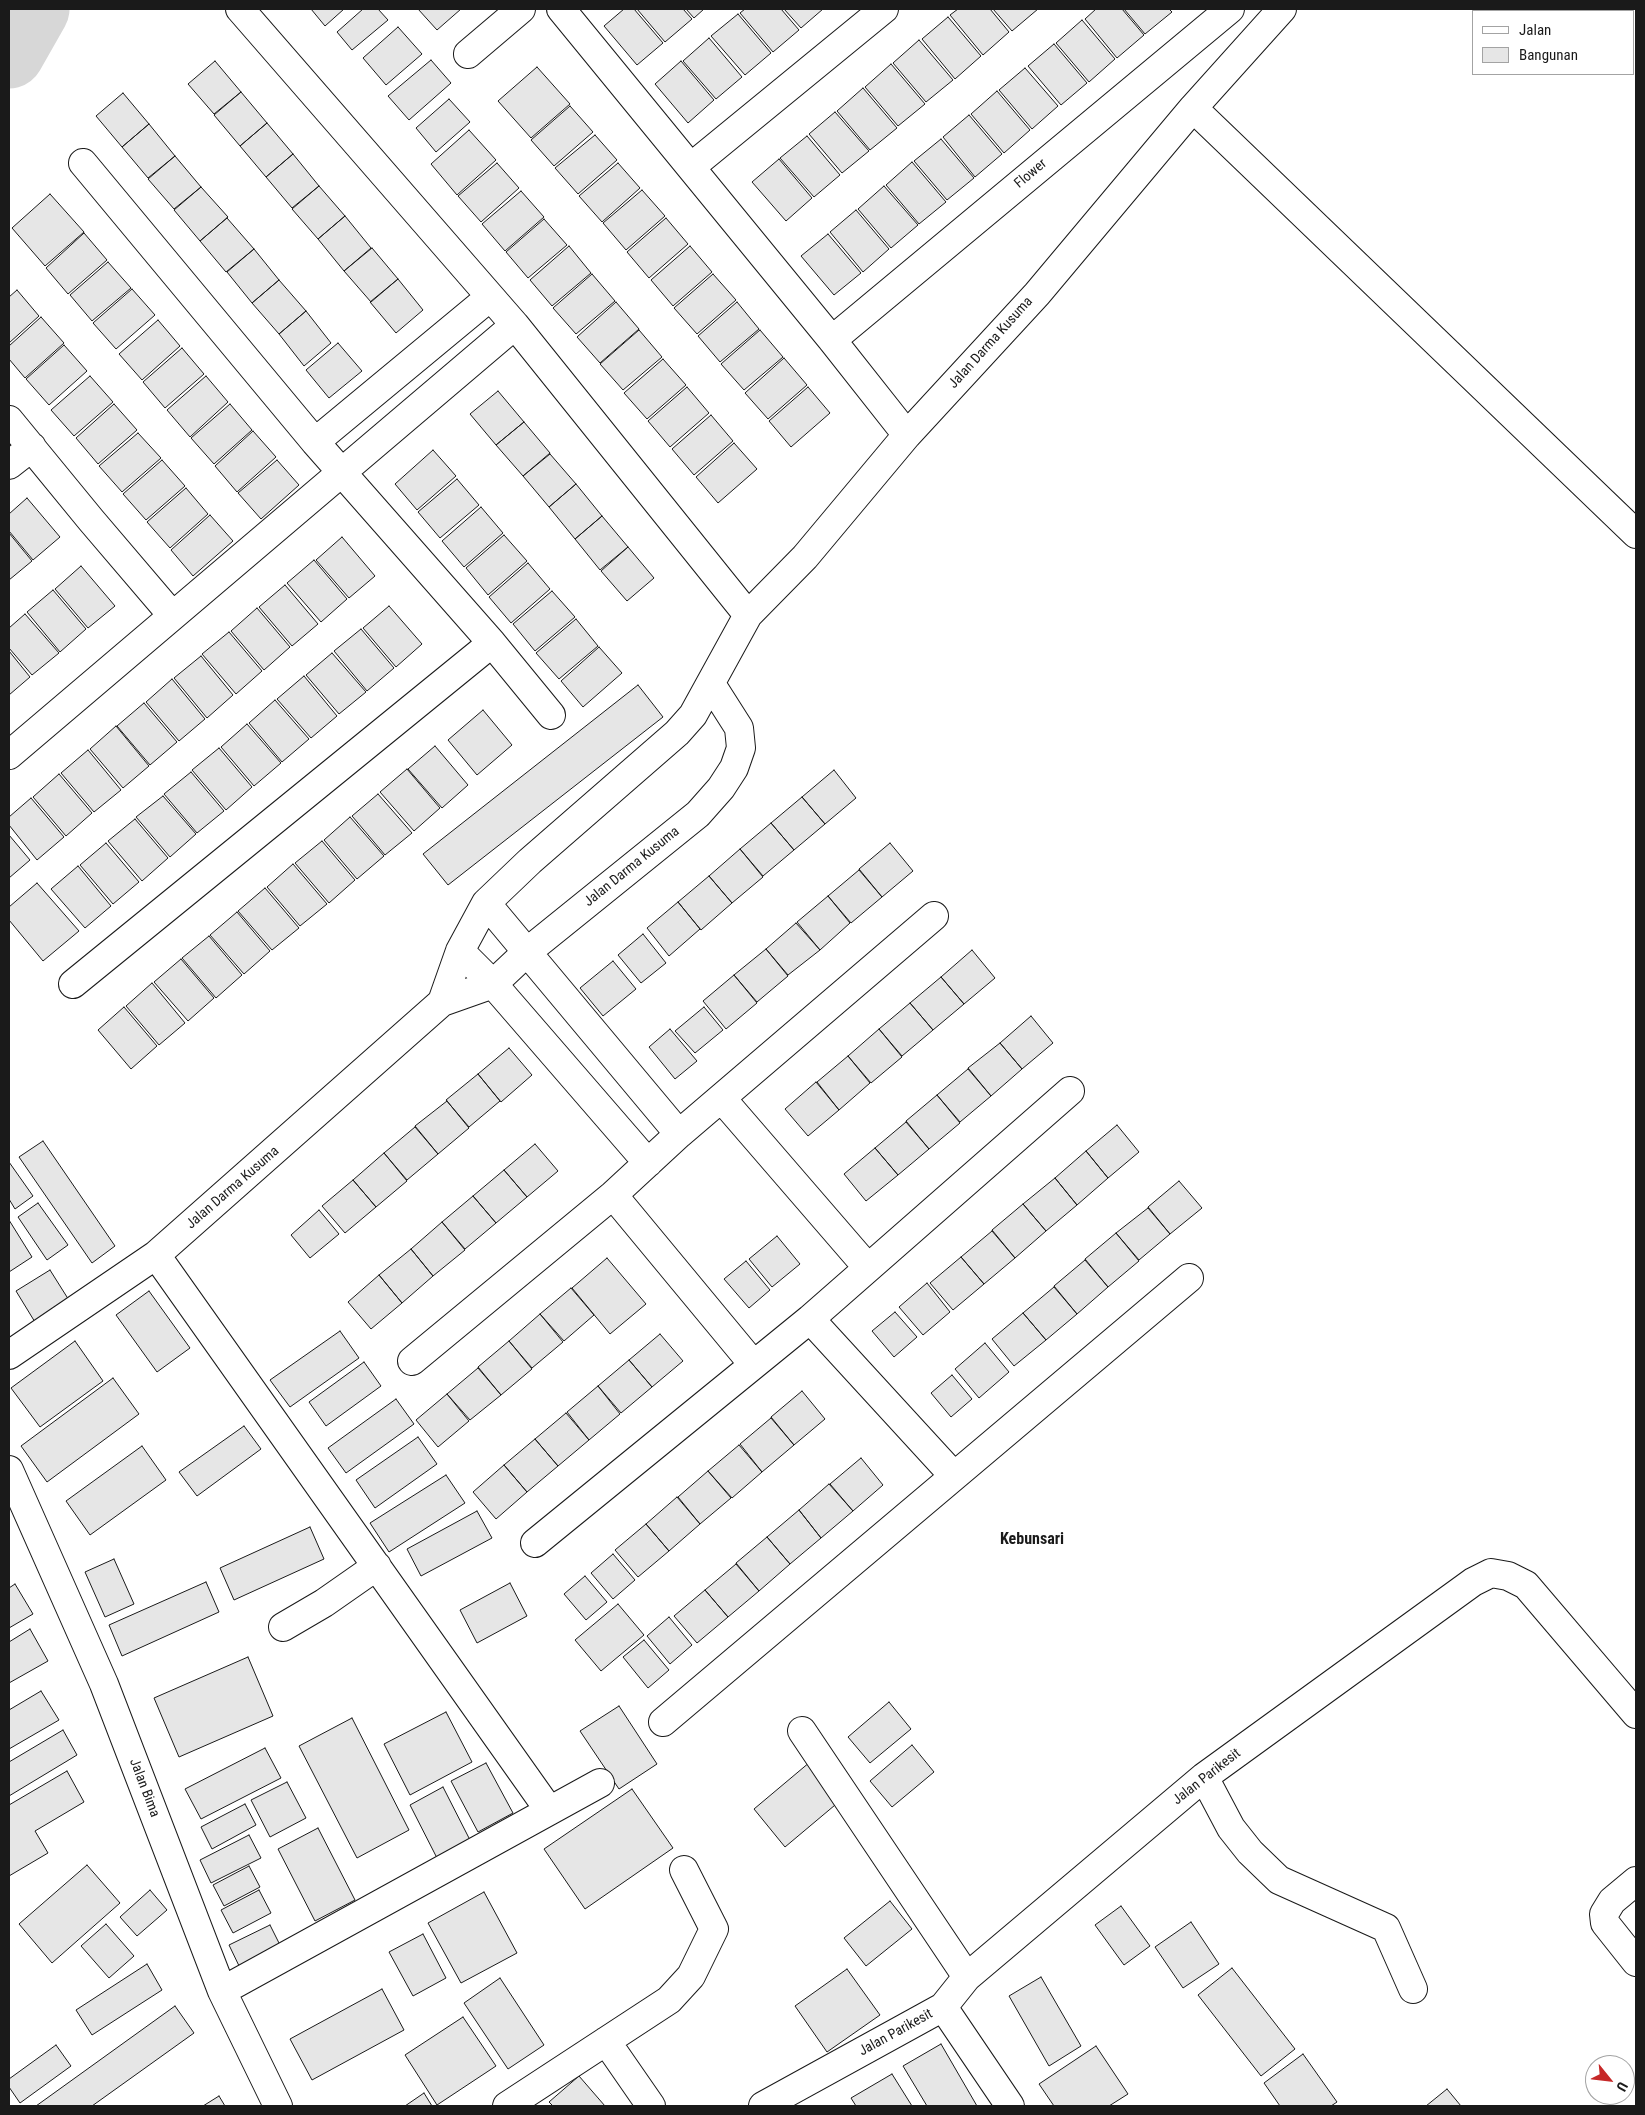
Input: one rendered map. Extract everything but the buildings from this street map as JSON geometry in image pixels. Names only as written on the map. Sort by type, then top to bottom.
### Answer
[{"type":"street","points":[[240,9],[515,325],[748,615]]},
{"type":"street","points":[[468,54],[521,9]]},
{"type":"street","points":[[561,9],[832,340],[907,436]]},
{"type":"street","points":[[692,168],[884,9]]},
{"type":"street","name":"Flower","points":[[832,340],[1230,9]]},
{"type":"street","name":"Jalan Darma Kusuma","points":[[442,1002],[460,951],[486,903],[530,860],[677,733],[693,715],[712,684],[748,615],[805,557],[907,436],[1037,294],[1193,108],[1282,9]]},
{"type":"street","points":[[1193,108],[1636,534]]},
{"type":"street","points":[[83,163],[315,442],[492,642],[551,715]]},
{"type":"street","points":[[315,442],[490,297]]},
{"type":"street","points":[[9,755],[515,325]]},
{"type":"street","points":[[9,420],[90,520],[172,615]]},
{"type":"street","points":[[9,465],[32,447]]},
{"type":"street","points":[[73,984],[492,642]]},
{"type":"street","name":"Jalan Darma Kusuma","points":[[9,1355],[156,1255],[442,1002],[493,984],[527,952],[698,814],[721,788],[734,768],[742,748],[738,728],[712,684]]},
{"type":"street","points":[[486,903],[679,1134]]},
{"type":"street","points":[[412,1361],[613,1195],[679,1134],[722,1100],[934,916]]},
{"type":"street","points":[[460,951],[493,984],[648,1163]]},
{"type":"street","points":[[535,1543],[810,1319],[1070,1091]]},
{"type":"street","points":[[722,1100],[868,1268]]},
{"type":"street","points":[[613,1195],[753,1364]]},
{"type":"street","points":[[156,1255],[549,1810]]},
{"type":"street","points":[[662,1722],[1189,1278]]},
{"type":"street","points":[[810,1319],[954,1476]]},
{"type":"street","name":"Jalan Bima","points":[[9,1470],[104,1684],[222,1991],[278,2106]]},
{"type":"street","points":[[283,1627],[324,1603],[376,1566]]},
{"type":"street","name":"Jalan Parikesit","points":[[763,2106],[944,2007],[967,1977],[1204,1778],[1473,1582],[1491,1573],[1508,1576],[1526,1585],[1636,1714]]},
{"type":"street","points":[[802,1731],[967,1977]]},
{"type":"street","points":[[1204,1778],[1231,1828],[1250,1852],[1279,1880],[1386,1928],[1413,1989]]},
{"type":"street","points":[[222,1991],[600,1783]]},
{"type":"street","points":[[507,2106],[669,2000],[691,1976],[710,1941],[714,1929],[684,1870]]},
{"type":"street","points":[[1636,1882],[1612,1901],[1604,1914],[1605,1923],[1636,1962]]},
{"type":"street","points":[[944,2007],[1010,2106]]},
{"type":"street","points":[[606,2041],[651,2106]]},
{"type":"waterway","points":[[9,53],[34,9]]},
{"type":"district","name":"Kebunsari","points":[[1032,1540]]}]
